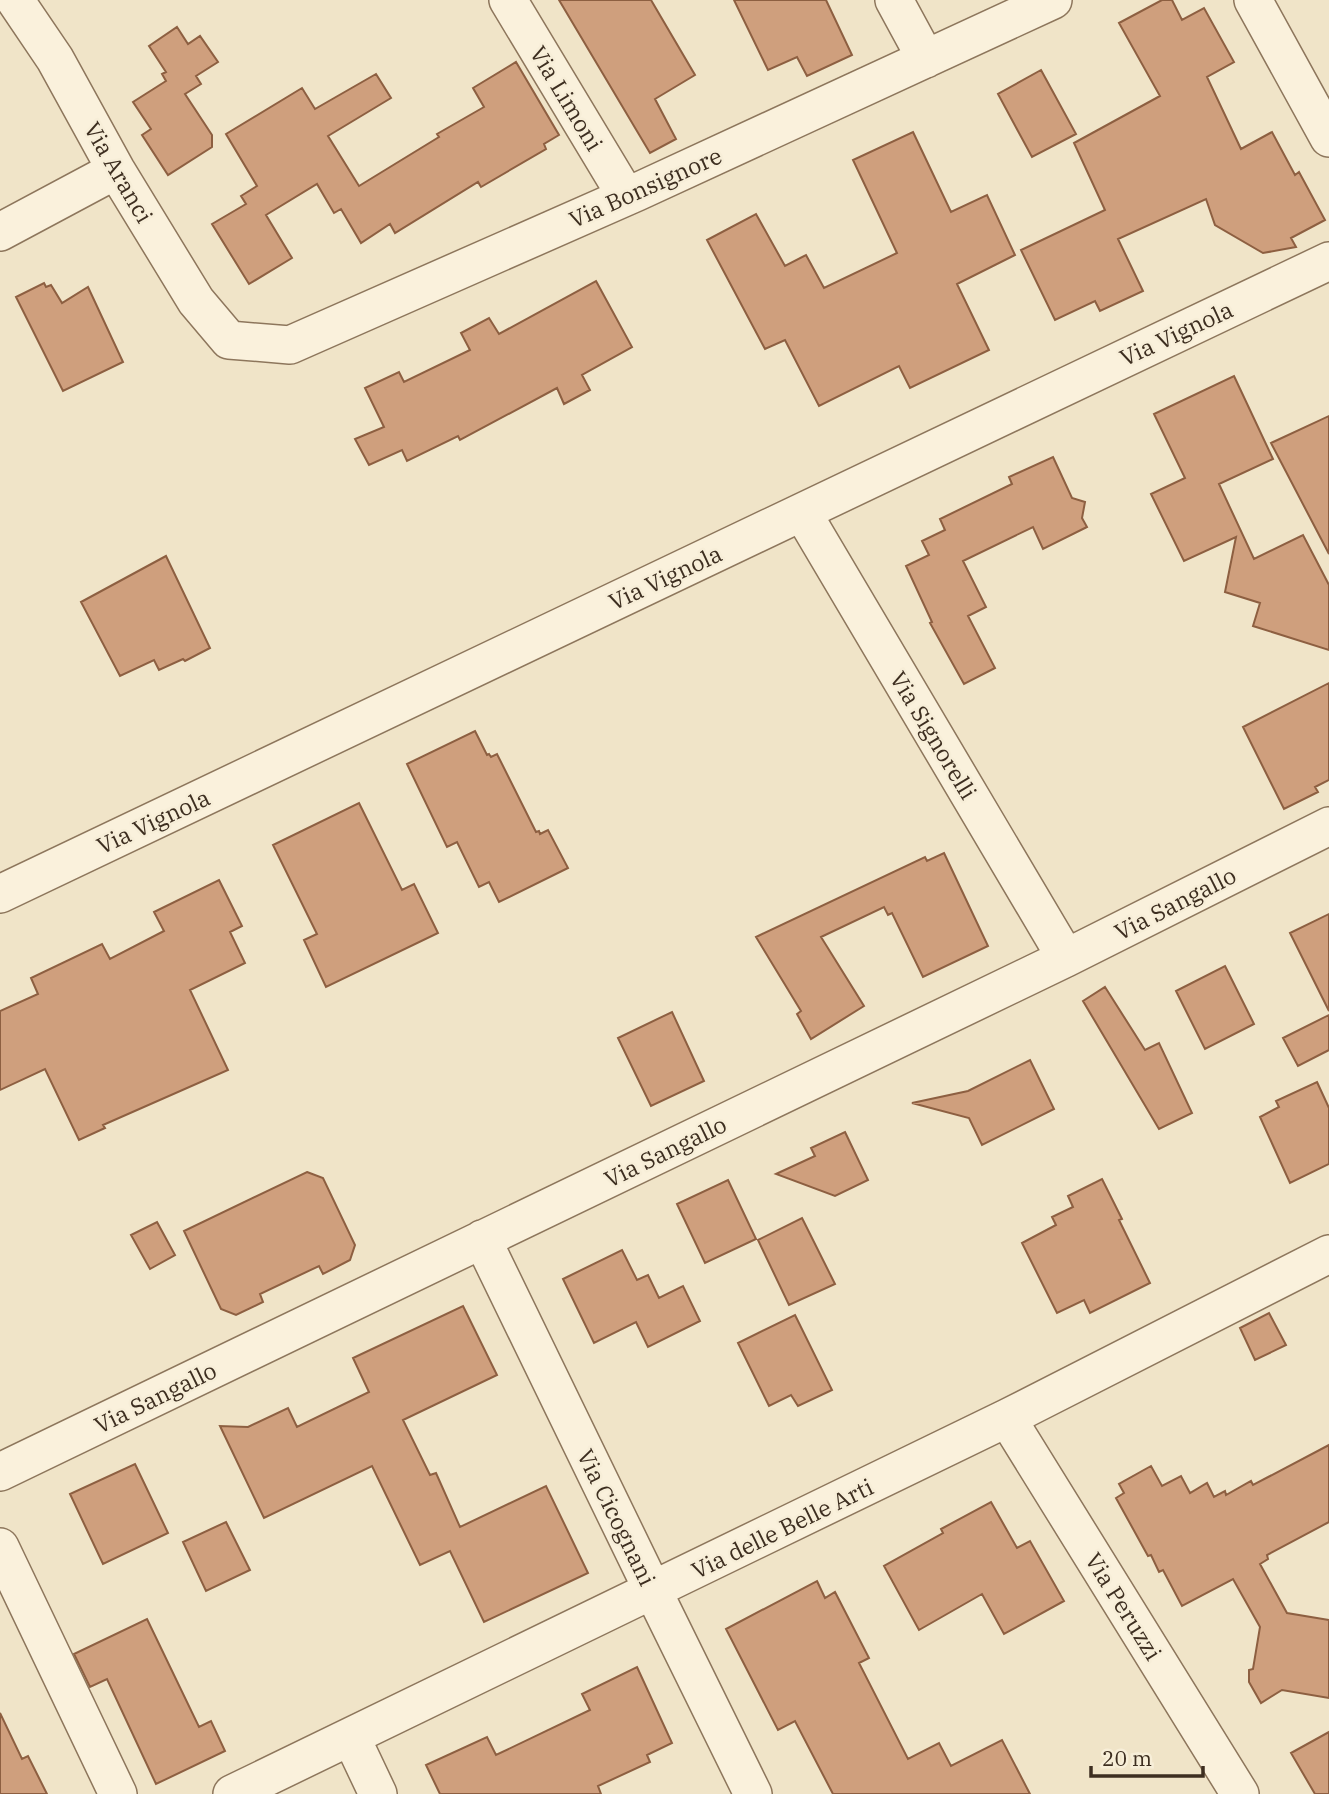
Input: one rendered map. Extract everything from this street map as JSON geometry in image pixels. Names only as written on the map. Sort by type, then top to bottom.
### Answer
[{"type":"street","name":"Via Aranci","points":[[15,0],[55,59],[116,170],[196,301],[229,340]]},
{"type":"street","name":"Via Limoni","points":[[508,0],[626,196]]},
{"type":"street","points":[[894,0],[926,59]]},
{"type":"street","name":"Via Bonsignore","points":[[229,340],[290,345],[626,196],[1053,0]]},
{"type":"street","points":[[1253,0],[1329,138]]},
{"type":"street","points":[[0,232],[116,170]]},
{"type":"street","name":"Via Vignola","points":[[0,894],[1329,261]]},
{"type":"street","name":"Via Signorelli","points":[[802,512],[1066,958]]},
{"type":"street","name":"Via Sangallo","points":[[0,1472],[1066,958],[1329,826]]},
{"type":"street","name":"Via Cicognani","points":[[482,1239],[753,1794]]},
{"type":"street","name":"Via delle Belle Arti","points":[[232,1794],[1007,1418],[1329,1254]]},
{"type":"street","name":"Via Peruzzi","points":[[1007,1418],[1240,1794]]},
{"type":"street","points":[[0,1547],[118,1794]]},
{"type":"street","points":[[351,1737],[378,1794]]},
{"type":"building","points":[[559,0],[651,0],[695,75],[655,99],[676,139],[650,153]]},
{"type":"building","points":[[734,0],[826,0],[852,55],[807,76],[797,57],[768,70]]},
{"type":"building","points":[[1162,0],[1172,0],[1182,20],[1204,8],[1234,62],[1207,77],[1241,149],[1272,132],[1295,175],[1299,172],[1325,220],[1291,238],[1296,247],[1263,253],[1215,225],[1206,199],[1118,239],[1143,291],[1100,311],[1095,301],[1055,320],[1021,250],[1105,210],[1074,143],[1160,96],[1119,23]]},
{"type":"building","points":[[177,27],[188,44],[200,36],[218,62],[196,76],[201,84],[185,94],[212,135],[212,147],[168,175],[142,135],[151,129],[133,102],[166,81],[162,74],[166,72],[149,46]]},
{"type":"building","points":[[516,62],[559,135],[544,144],[546,149],[481,187],[478,182],[395,233],[390,224],[361,243],[341,209],[334,213],[317,184],[266,215],[292,258],[249,284],[212,224],[246,204],[241,196],[257,186],[226,134],[302,88],[315,109],[376,74],[391,98],[328,136],[359,186],[439,137],[437,134],[484,107],[473,88]]},
{"type":"building","points":[[1041,70],[1076,134],[1032,157],[998,94]]},
{"type":"building","points":[[913,132],[951,212],[987,195],[1015,255],[957,284],[989,350],[910,388],[899,366],[819,406],[785,340],[765,349],[707,240],[756,214],[785,266],[806,255],[824,288],[897,253],[853,160]]},
{"type":"building","points":[[596,281],[632,347],[582,375],[590,390],[564,404],[557,388],[460,440],[458,436],[407,461],[402,450],[369,465],[355,439],[384,427],[365,388],[399,372],[404,382],[470,350],[461,333],[489,318],[499,334]]},
{"type":"building","points":[[44,283],[46,287],[51,285],[62,303],[88,287],[123,362],[63,391],[16,297]]},
{"type":"building","points":[[1234,376],[1273,459],[1219,484],[1254,559],[1303,535],[1329,585],[1329,650],[1253,626],[1260,603],[1225,592],[1236,537],[1184,561],[1151,494],[1185,478],[1154,414]]},
{"type":"building","points":[[1329,416],[1329,554],[1271,443]]},
{"type":"building","points":[[1053,457],[1072,498],[1085,502],[1082,518],[1087,527],[1043,549],[1033,527],[963,561],[986,607],[968,616],[995,668],[964,684],[930,623],[932,622],[906,566],[929,555],[922,541],[945,530],[940,519],[1012,484],[1009,477]]},
{"type":"building","points":[[166,556],[210,648],[159,670],[154,660],[120,676],[81,602]]},
{"type":"building","points":[[1329,683],[1329,780],[1315,787],[1318,792],[1284,809],[1243,727]]},
{"type":"building","points":[[475,731],[487,755],[491,757],[497,754],[536,832],[539,831],[540,834],[548,830],[568,868],[499,902],[489,882],[479,887],[457,842],[447,847],[407,764]]},
{"type":"building","points":[[359,803],[402,890],[414,884],[438,933],[326,987],[304,940],[317,934],[273,845]]},
{"type":"building","points":[[944,853],[988,946],[923,977],[892,913],[888,915],[884,907],[821,937],[864,1006],[811,1039],[797,1014],[801,1011],[756,937],[925,857],[927,861]]},
{"type":"building","points":[[219,880],[242,926],[230,932],[245,963],[190,990],[228,1070],[103,1125],[105,1128],[79,1140],[45,1069],[0,1090],[0,1011],[38,994],[31,978],[102,944],[110,959],[164,931],[154,912]]},
{"type":"building","points":[[1329,914],[1329,1011],[1290,933]]},
{"type":"building","points":[[1225,966],[1254,1024],[1205,1049],[1176,991]]},
{"type":"building","points":[[1105,987],[1145,1050],[1159,1043],[1192,1113],[1159,1129],[1083,1001]]},
{"type":"building","points":[[672,1012],[704,1081],[651,1106],[618,1038]]},
{"type":"building","points":[[1329,1015],[1329,1050],[1298,1066],[1283,1038]]},
{"type":"building","points":[[1030,1060],[1054,1109],[982,1145],[969,1118],[912,1103],[968,1091]]},
{"type":"building","points":[[1317,1082],[1329,1108],[1329,1164],[1290,1183],[1260,1117],[1279,1107],[1276,1101]]},
{"type":"building","points":[[845,1132],[868,1180],[835,1196],[776,1174],[815,1156],[811,1148]]},
{"type":"building","points":[[307,1172],[323,1178],[355,1245],[350,1260],[323,1274],[319,1266],[260,1294],[263,1302],[236,1315],[221,1309],[184,1231]]},
{"type":"building","points":[[1102,1179],[1150,1283],[1090,1313],[1084,1300],[1057,1313],[1022,1243],[1056,1225],[1052,1217],[1073,1207],[1068,1196]]},
{"type":"building","points":[[728,1180],[756,1239],[705,1263],[677,1204]]},
{"type":"building","points":[[802,1218],[835,1284],[789,1305],[758,1240]]},
{"type":"building","points":[[157,1222],[175,1255],[150,1269],[131,1235]]},
{"type":"building","points":[[622,1250],[637,1280],[648,1275],[659,1298],[683,1286],[700,1321],[648,1347],[636,1322],[594,1343],[563,1279]]},
{"type":"building","points":[[463,1306],[497,1375],[403,1420],[430,1475],[436,1473],[460,1527],[546,1486],[588,1573],[484,1622],[450,1551],[420,1565],[372,1466],[264,1518],[220,1426],[248,1427],[288,1408],[297,1427],[369,1392],[353,1358]]},
{"type":"building","points":[[1269,1313],[1286,1345],[1255,1360],[1240,1328]]},
{"type":"building","points":[[795,1315],[832,1390],[798,1406],[791,1395],[769,1406],[738,1343]]},
{"type":"building","points":[[1329,1445],[1329,1522],[1267,1555],[1268,1559],[1260,1564],[1287,1613],[1329,1620],[1329,1698],[1282,1690],[1261,1703],[1249,1682],[1249,1670],[1253,1669],[1260,1627],[1233,1579],[1182,1606],[1163,1570],[1159,1572],[1151,1555],[1148,1556],[1116,1498],[1124,1493],[1119,1484],[1151,1466],[1162,1486],[1181,1476],[1190,1493],[1207,1483],[1214,1497],[1225,1491],[1226,1495],[1251,1481],[1253,1485]]},
{"type":"building","points":[[135,1464],[168,1533],[103,1564],[70,1494]]},
{"type":"building","points":[[991,1502],[1017,1548],[1030,1541],[1064,1601],[1004,1634],[982,1594],[919,1630],[884,1566],[943,1533],[941,1529]]},
{"type":"building","points":[[226,1522],[250,1570],[206,1591],[183,1542]]},
{"type":"building","points":[[817,1581],[825,1598],[835,1592],[869,1658],[859,1663],[908,1759],[939,1743],[951,1766],[1002,1740],[1030,1794],[833,1794],[795,1721],[778,1730],[726,1629]]},
{"type":"building","points":[[147,1619],[199,1727],[211,1721],[225,1751],[156,1784],[107,1679],[90,1687],[74,1654]]},
{"type":"building","points":[[637,1667],[672,1743],[647,1755],[650,1762],[598,1786],[601,1794],[440,1794],[426,1765],[487,1737],[496,1755],[590,1710],[582,1694]]},
{"type":"building","points":[[0,1713],[22,1759],[28,1756],[47,1794],[0,1794]]},
{"type":"building","points":[[1329,1732],[1329,1794],[1315,1794],[1291,1753]]}]
